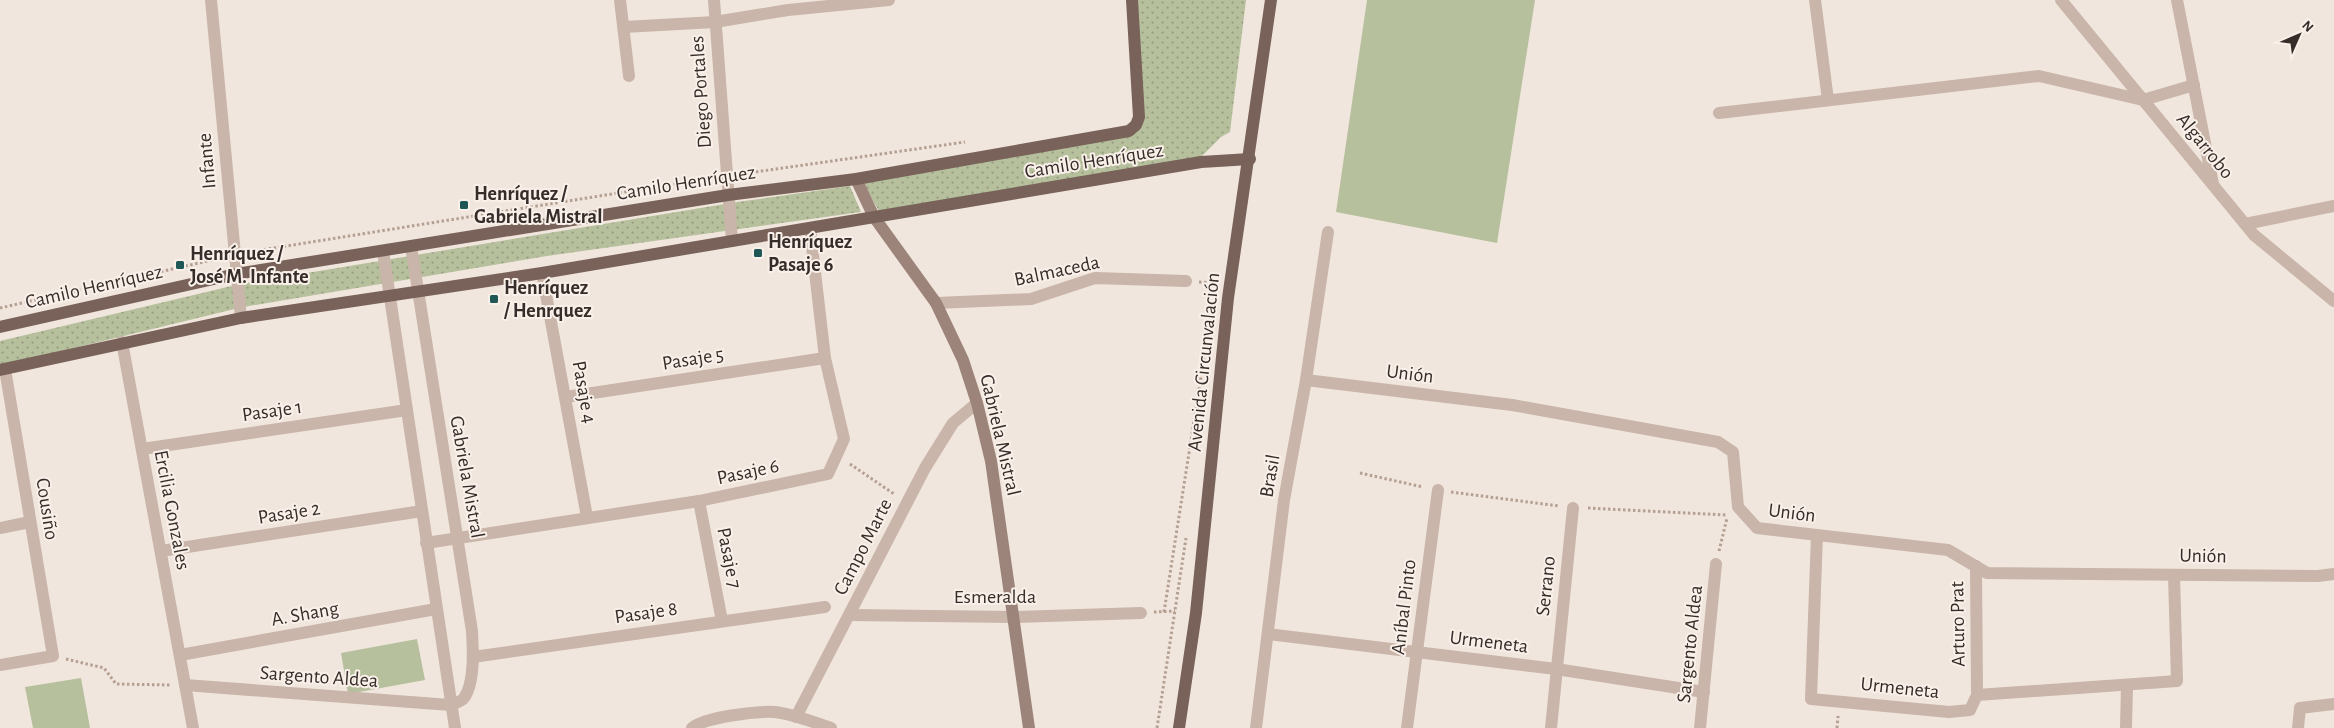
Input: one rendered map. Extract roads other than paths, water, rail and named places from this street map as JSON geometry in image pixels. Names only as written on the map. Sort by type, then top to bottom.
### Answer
[{"type":"main road","name":"Camilo Henríquez","points":[[0,327],[236,274],[728,195],[856,180],[1129,131],[1136,124],[1139,117],[1132,0]]},
{"type":"main road","name":"Avenida Circunvalación","points":[[1179,728],[1200,573],[1228,298],[1250,159],[1271,0]]},
{"type":"main road","name":"Camilo Henríquez","points":[[2,369],[241,318],[542,274],[1201,162],[1250,159]]},
{"type":"street","name":"Infante","points":[[211,0],[241,318]]},
{"type":"street","points":[[620,0],[629,76]]},
{"type":"street","name":"Diego Portales","points":[[714,0],[732,241]]},
{"type":"street","points":[[624,27],[715,22],[788,10],[889,0]]},
{"type":"street","points":[[1815,0],[1828,100]]},
{"type":"street","name":"Algarrobo","points":[[2061,0],[2254,235],[2334,301]]},
{"type":"street","points":[[2178,0],[2213,186]]},
{"type":"street","points":[[1719,113],[2039,76],[2143,100],[2194,85]]},
{"type":"street","name":"Gabriela Mistral","points":[[856,180],[874,217],[936,303],[963,360],[991,461],[1029,728]]},
{"type":"street","points":[[2245,224],[2334,206]]},
{"type":"street","name":"Pasaje 6","points":[[426,543],[699,501],[828,474],[844,439],[825,358],[810,229]]},
{"type":"street","name":"Brasil","points":[[1256,728],[1284,500],[1306,380],[1328,232]]},
{"type":"street","name":"Gabriela Mistral","points":[[411,246],[417,292],[459,537],[472,631],[473,657],[469,687],[466,695],[459,702],[450,705]]},
{"type":"street","points":[[383,251],[450,705],[455,728]]},
{"type":"street","name":"Pasaje 4","points":[[542,274],[587,518]]},
{"type":"street","name":"Balmaceda","points":[[936,303],[1031,299],[1095,278],[1186,281]]},
{"type":"street","name":"Ercilia Gonzales","points":[[122,342],[193,728]]},
{"type":"street","name":"Pasaje 5","points":[[566,397],[825,358]]},
{"type":"street","name":"Cousiño","points":[[0,665],[53,656],[2,369]]},
{"type":"street","name":"Unión","points":[[1306,380],[1512,405],[1718,442],[1733,452],[1733,511],[1757,528],[1948,550],[1987,573],[2318,576],[2334,574]]},
{"type":"street","name":"Campo Marte","points":[[796,717],[907,502],[945,434],[959,416],[976,403]]},
{"type":"street","name":"Pasaje 1","points":[[142,449],[407,410]]},
{"type":"street","name":"Aníbal Pinto","points":[[1408,728],[1438,490]]},
{"type":"street","name":"Pasaje 7","points":[[699,501],[722,621]]},
{"type":"street","name":"Serrano","points":[[1552,728],[1556,669],[1573,508]]},
{"type":"street","name":"Pasaje 2","points":[[161,551],[422,512]]},
{"type":"street","points":[[0,528],[30,522]]},
{"type":"street","name":"Urmeneta","points":[[1817,535],[1811,699],[1949,712],[1970,710]]},
{"type":"street","name":"Sargento Aldea","points":[[1700,728],[1716,564]]},
{"type":"street","name":"Arturo Prat","points":[[1970,710],[1977,695],[1976,566]]},
{"type":"street","points":[[1977,695],[2177,681],[2174,575]]},
{"type":"street","name":"Pasaje 8","points":[[473,657],[825,607]]},
{"type":"street","name":"A. Shang","points":[[180,655],[436,609]]},
{"type":"street","name":"Esmeralda","points":[[850,615],[1014,617],[1141,613]]},
{"type":"street","name":"Urmeneta","points":[[1268,634],[1556,669],[1704,692]]},
{"type":"street","name":"Sargento Aldea","points":[[185,686],[450,705]]},
{"type":"street","points":[[2126,728],[2127,686]]},
{"type":"street","points":[[2298,728],[2300,708],[2334,704]]},
{"type":"street","points":[[692,728],[706,721],[774,712],[831,728]]},
{"type":"place","name":"Henríquez / Gabriela Mistral","points":[[464,205]]},
{"type":"place","name":"Henríquez Pasaje 6","points":[[758,253]]},
{"type":"place","name":"Henríquez / José M. Infante","points":[[180,265]]},
{"type":"place","name":"Henríquez / Henrquez","points":[[494,299]]}]
